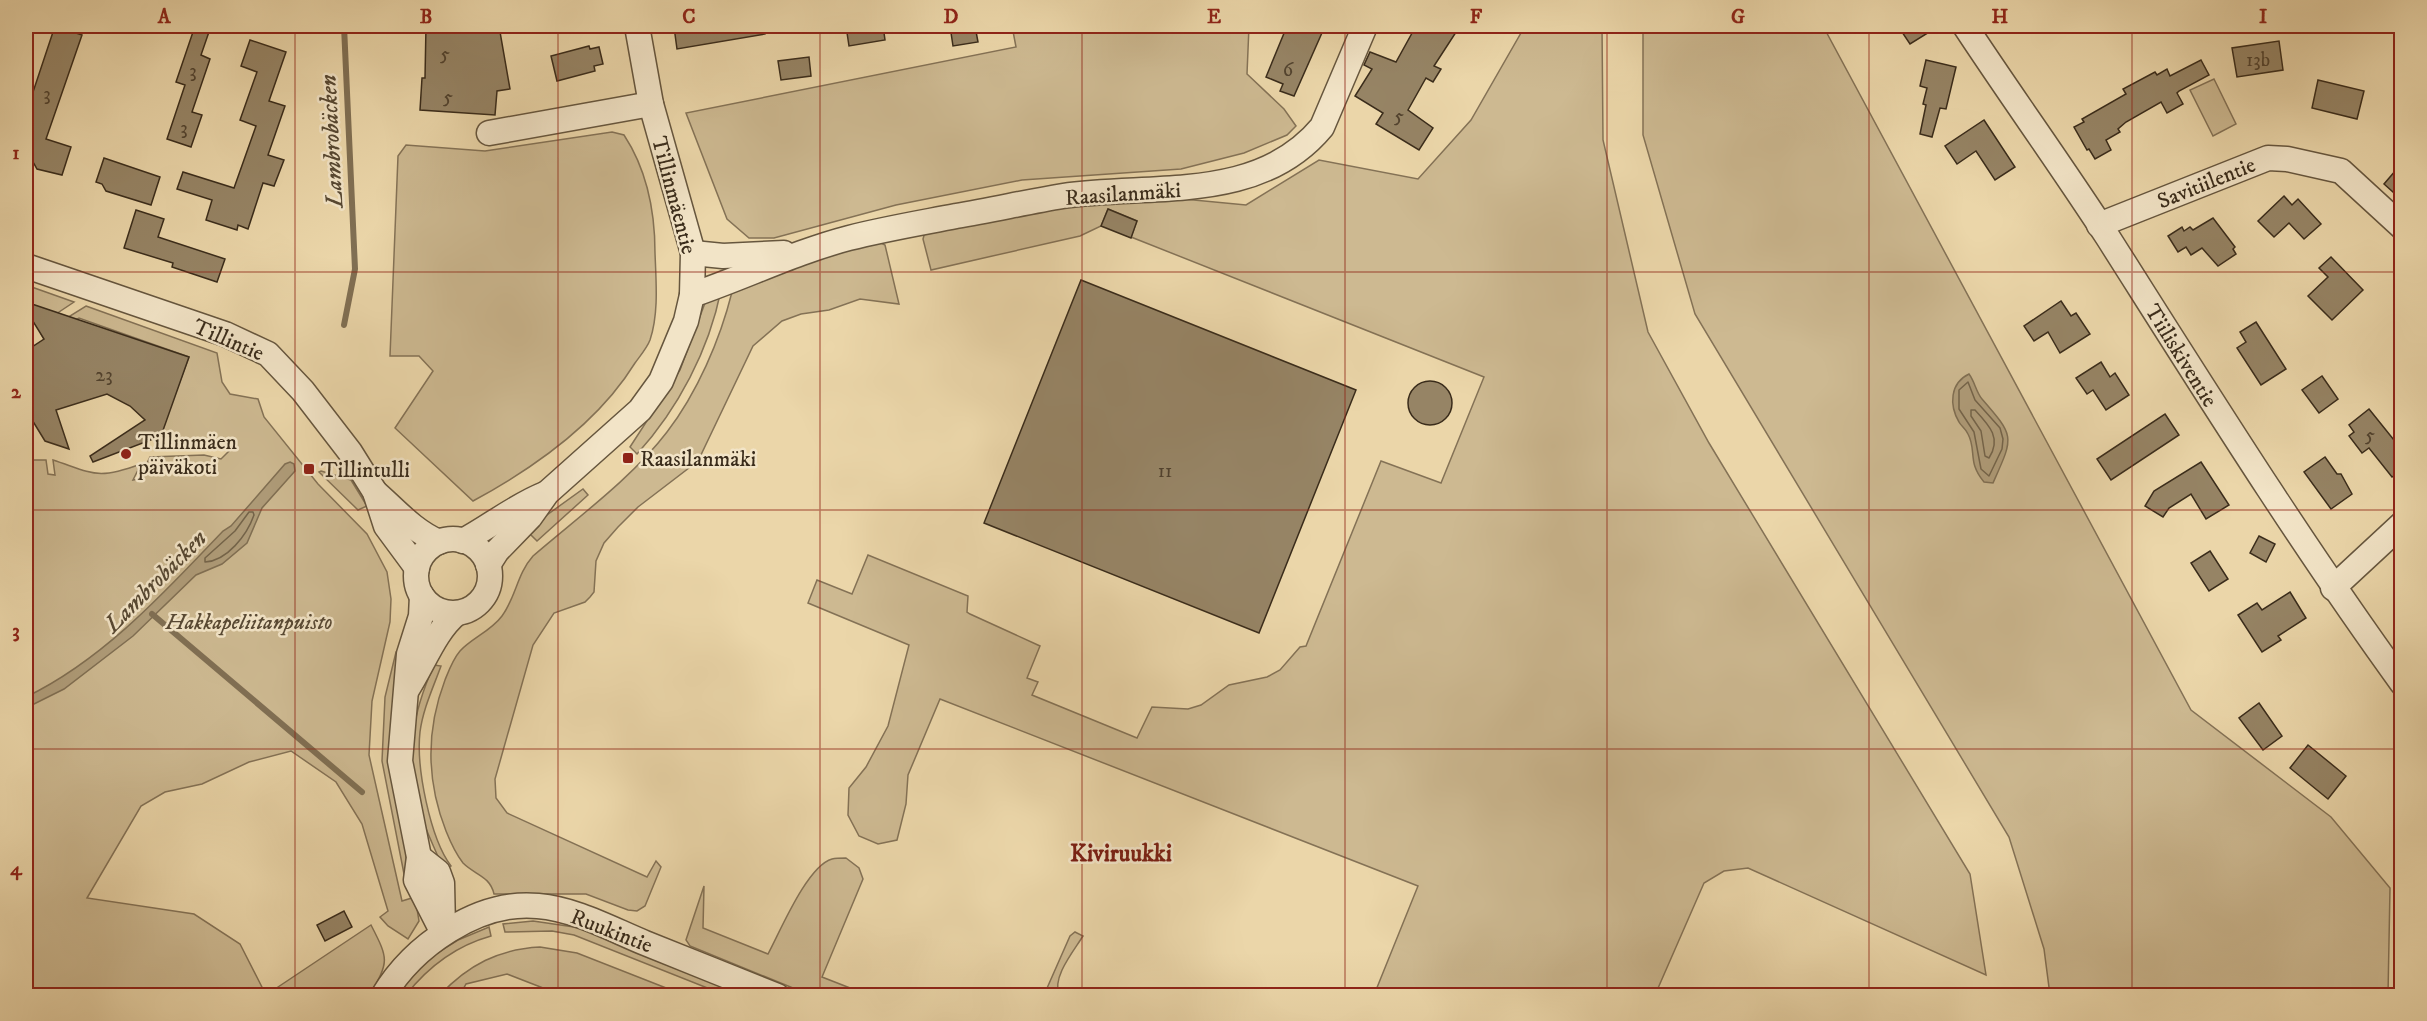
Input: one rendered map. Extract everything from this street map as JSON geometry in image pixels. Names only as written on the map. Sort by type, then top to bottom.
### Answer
[{"type":"street","name":"Tillinmäentie","points":[[488,565],[497,551],[530,517],[547,493],[640,410],[662,381],[678,343],[692,295],[693,253],[651,104],[637,26]]},
{"type":"street","name":"Raasilanmäki","points":[[692,295],[802,252],[850,237],[1065,196],[1197,188],[1232,180],[1264,168],[1291,156],[1311,140],[1322,127],[1365,26]]},
{"type":"street","name":"Tiiliskiventie","points":[[1965,26],[2099,225],[2174,345],[2333,588],[2402,683]]},
{"type":"street","points":[[489,133],[651,104]]},
{"type":"street","name":"Savitiilentie","points":[[2099,225],[2268,158],[2296,160],[2341,171],[2402,227]]},
{"type":"street","name":"Raasilanmäki","points":[[693,253],[723,256],[802,252]]},
{"type":"street","name":"Tillintie","points":[[26,266],[225,334],[268,354],[332,427],[375,492],[416,529],[451,541]]},
{"type":"street","name":"Tillintie","points":[[375,492],[386,526],[417,568]]},
{"type":"street","name":"Tillinmäentie","points":[[451,541],[482,531],[519,505],[547,493]]},
{"type":"street","points":[[2333,588],[2402,524]]},
{"type":"street","points":[[451,541],[478,550],[488,565],[489,584],[480,600],[465,611],[457,613],[437,609],[422,596],[418,588],[417,568],[425,552],[451,541]]},
{"type":"street","points":[[383,996],[409,961],[443,933],[442,883],[438,872],[419,857],[400,761],[403,711],[408,689],[409,654],[421,616],[422,596]]},
{"type":"street","points":[[408,689],[428,658],[440,629],[457,613]]},
{"type":"street","name":"Ruukintie","points":[[443,933],[491,912],[518,906],[560,910],[777,996]]},
{"type":"green space","points":[[1012,26],[1249,26],[1247,74],[1284,109],[1296,126],[1287,135],[1244,153],[1181,169],[1022,180],[896,205],[774,238],[749,238],[727,219],[686,113],[1016,47]]},
{"type":"green space","points":[[1525,26],[1602,26],[1603,140],[1648,332],[1709,443],[1970,874],[1986,975],[1748,868],[1724,871],[1704,883],[1655,995],[1374,995],[1418,886],[940,699],[908,775],[906,804],[897,840],[878,844],[859,836],[848,815],[849,788],[866,767],[888,726],[909,645],[808,603],[817,580],[852,594],[868,555],[968,596],[967,612],[1040,646],[1027,678],[1038,682],[1032,695],[1137,738],[1152,707],[1188,709],[1201,705],[1229,685],[1267,677],[1280,670],[1300,647],[1306,646],[1381,461],[1441,483],[1484,377],[1131,237],[1137,221],[1108,209],[1101,226],[1080,236],[931,270],[923,239],[925,232],[1033,207],[1152,196],[1246,205],[1319,160],[1418,179],[1471,120]]},
{"type":"green space","points":[[1643,26],[1823,26],[2191,710],[2331,817],[2390,888],[2388,995],[2050,995],[2044,949],[2009,837],[1695,314],[1643,135]]},
{"type":"green space","points":[[2214,79],[2236,124],[2213,136],[2190,90]]},
{"type":"green space","points":[[612,132],[624,135],[632,148],[644,177],[651,207],[655,238],[656,297],[655,319],[650,340],[620,385],[584,424],[541,459],[473,501],[395,428],[433,371],[419,356],[390,356],[398,156],[406,145],[485,151]]},
{"type":"green space","points":[[879,242],[885,245],[899,304],[860,299],[829,310],[801,314],[782,321],[753,346],[698,461],[638,507],[618,527],[604,543],[596,561],[594,592],[585,602],[554,613],[533,645],[495,779],[496,798],[507,813],[647,877],[656,861],[661,867],[645,906],[637,911],[628,910],[586,894],[494,894],[486,879],[463,863],[458,856],[439,812],[435,793],[431,755],[434,718],[445,680],[455,658],[465,646],[502,616],[523,570],[533,556],[621,481],[667,432],[698,383],[721,329],[732,292],[773,268]]},
{"type":"green space","points":[[26,285],[74,302],[56,314],[26,302]]},
{"type":"green space","points":[[721,290],[709,335],[690,378],[666,418],[637,454],[630,447],[680,370],[705,303]]},
{"type":"green space","name":"Hakkapeliitanpuisto","points":[[86,306],[217,353],[222,382],[230,394],[258,399],[264,417],[318,484],[367,534],[387,572],[391,599],[390,622],[372,701],[369,755],[402,901],[415,897],[419,921],[408,939],[388,926],[380,917],[388,911],[362,824],[336,782],[291,751],[249,762],[202,784],[165,792],[141,806],[87,898],[194,914],[240,944],[266,995],[371,925],[384,954],[384,960],[381,975],[370,995],[26,996],[26,460],[46,460],[48,474],[55,475],[53,460],[96,473],[115,472],[141,464],[133,480],[139,479],[150,457],[204,455],[221,459],[231,449],[213,446],[166,447],[156,445],[189,357],[79,318],[44,339],[41,334]]},
{"type":"green space","points":[[319,472],[351,480],[367,506],[358,510]]},
{"type":"green space","points":[[583,489],[588,495],[537,541],[526,530]]},
{"type":"green space","points":[[396,652],[403,653],[393,699],[391,761],[410,878],[405,879],[382,761],[385,697]]},
{"type":"green space","points":[[434,665],[441,666],[423,715],[419,747],[426,802],[431,821],[443,854],[451,866],[443,869],[424,825],[412,771],[416,718]]},
{"type":"green space","points":[[846,858],[859,868],[863,879],[822,977],[868,995],[810,995],[690,946],[686,940],[704,886],[703,928],[768,954],[795,901],[813,874],[832,859]]},
{"type":"green space","points":[[533,921],[581,928],[748,995],[725,995],[574,935],[552,931],[505,932],[503,924]]},
{"type":"green space","points":[[489,927],[491,936],[454,952],[424,975],[406,995],[394,996],[429,958],[458,940]]},
{"type":"green space","points":[[1075,932],[1083,936],[1058,980],[1059,995],[1044,995],[1070,936]]},
{"type":"green space","points":[[540,947],[577,953],[684,995],[561,995],[507,974],[466,984],[460,995],[440,995],[462,975],[485,960],[511,951]]},
{"type":"water","points":[[1969,374],[1980,396],[2006,430],[2008,438],[2005,455],[1993,483],[1984,482],[1979,475],[1974,463],[1971,440],[1959,422],[1954,409],[1955,389],[1958,383]]},
{"type":"water","points":[[290,462],[294,464],[295,471],[262,508],[247,543],[222,564],[196,575],[133,636],[64,689],[26,708],[26,697],[81,664],[132,623],[223,531],[231,526],[285,464]]},
{"type":"building","points":[[55,26],[82,35],[46,139],[71,147],[62,175],[37,169],[32,160],[26,158],[26,113]]},
{"type":"building","points":[[195,26],[211,26],[201,55],[210,59],[192,112],[202,115],[191,147],[167,139],[185,85],[176,82]]},
{"type":"building","points":[[426,26],[468,26],[468,30],[499,26],[510,89],[497,91],[495,115],[420,110],[422,78],[425,78]]},
{"type":"building","points":[[764,26],[765,34],[677,49],[674,27]]},
{"type":"building","points":[[846,26],[883,26],[885,40],[849,46]]},
{"type":"building","points":[[950,26],[975,26],[978,42],[953,46]]},
{"type":"building","points":[[1287,26],[1325,26],[1294,96],[1280,91],[1283,84],[1266,77]]},
{"type":"building","points":[[1416,26],[1460,26],[1434,66],[1441,69],[1433,82],[1426,78],[1408,110],[1433,128],[1419,150],[1376,124],[1383,113],[1355,96],[1372,69],[1364,65],[1370,52],[1396,62]]},
{"type":"building","points":[[1898,26],[1939,26],[1910,44]]},
{"type":"building","points":[[250,40],[286,52],[269,101],[285,106],[268,155],[284,160],[274,186],[263,183],[248,229],[238,225],[237,230],[206,220],[212,200],[177,189],[183,172],[234,188],[256,126],[240,120],[257,72],[241,66]]},
{"type":"building","points":[[2279,41],[2283,70],[2237,77],[2232,48]]},
{"type":"building","points":[[589,46],[590,49],[599,47],[603,64],[594,66],[595,71],[557,81],[551,56]]},
{"type":"building","points":[[809,57],[811,76],[781,80],[778,61]]},
{"type":"building","points":[[1926,60],[1956,67],[1946,109],[1940,108],[1932,137],[1920,134],[1927,88],[1920,86]]},
{"type":"building","points":[[2201,60],[2209,75],[2177,93],[2183,104],[2167,113],[2161,102],[2126,122],[2118,129],[2120,132],[2106,140],[2111,150],[2095,159],[2089,149],[2087,150],[2074,127],[2084,122],[2082,119],[2126,94],[2123,89],[2155,72],[2157,75],[2167,69],[2170,76]]},
{"type":"building","points":[[2318,80],[2364,91],[2357,119],[2312,108]]},
{"type":"building","points":[[1984,120],[2015,167],[1995,180],[1976,151],[1957,164],[1945,146]]},
{"type":"building","points":[[104,158],[160,177],[151,205],[106,191],[102,184],[96,182]]},
{"type":"building","points":[[2402,163],[2402,200],[2384,184]]},
{"type":"building","points":[[2284,196],[2292,205],[2298,199],[2321,224],[2304,239],[2289,223],[2274,237],[2258,221]]},
{"type":"building","points":[[1108,209],[1137,221],[1131,238],[1101,226]]},
{"type":"building","points":[[136,210],[164,219],[158,237],[225,259],[217,282],[172,267],[173,263],[124,248]]},
{"type":"building","points":[[2213,218],[2235,247],[2233,249],[2236,254],[2218,266],[2202,248],[2191,255],[2186,247],[2178,252],[2168,236],[2182,227],[2184,231],[2190,227],[2193,230]]},
{"type":"building","points":[[2331,257],[2363,290],[2332,320],[2308,296],[2328,277],[2319,268]]},
{"type":"building","points":[[1081,280],[1356,390],[1259,633],[984,523]]},
{"type":"building","points":[[2061,301],[2071,316],[2076,313],[2090,334],[2060,353],[2048,332],[2034,341],[2024,326]]},
{"type":"building","points":[[26,302],[189,357],[161,436],[93,462],[90,456],[145,420],[130,406],[107,394],[56,410],[69,449],[45,441],[26,410],[26,351],[44,339],[26,310]]},
{"type":"building","points":[[2256,322],[2286,369],[2261,385],[2237,348],[2246,342],[2240,332]]},
{"type":"building","points":[[2101,362],[2110,377],[2115,373],[2129,395],[2106,410],[2093,390],[2087,394],[2076,378]]},
{"type":"building","points":[[2322,376],[2338,399],[2319,413],[2302,390]]},
{"type":"building","points":[[1430,381],[1439,382],[1446,387],[1451,394],[1451,412],[1446,419],[1439,424],[1430,425],[1421,424],[1414,419],[1409,412],[1408,403],[1409,394],[1414,387],[1421,382]]},
{"type":"building","points":[[2369,409],[2402,450],[2402,470],[2392,477],[2369,448],[2362,453],[2349,436],[2354,432],[2349,425]]},
{"type":"building","points":[[2165,414],[2179,435],[2111,480],[2097,459]]},
{"type":"building","points":[[2325,457],[2337,474],[2341,474],[2352,494],[2331,509],[2304,472]]},
{"type":"building","points":[[2201,462],[2229,505],[2206,519],[2191,494],[2169,508],[2163,517],[2145,506],[2154,491]]},
{"type":"building","points":[[2259,536],[2275,544],[2266,562],[2250,553]]},
{"type":"building","points":[[2210,551],[2228,579],[2209,591],[2191,563]]},
{"type":"building","points":[[2290,592],[2306,618],[2278,636],[2281,640],[2262,652],[2238,615],[2257,603],[2262,610]]},
{"type":"building","points":[[2259,703],[2282,736],[2263,750],[2239,718]]},
{"type":"building","points":[[2308,745],[2346,776],[2328,799],[2290,768]]},
{"type":"building","points":[[344,911],[352,927],[325,941],[317,925]]},
{"type":"waterway","name":"Lambrobäcken","points":[[344,26],[355,269],[344,325]]},
{"type":"waterway","points":[[152,614],[362,792]]},
{"type":"place","name":"Tillinmäen päiväkoti","points":[[126,454]]},
{"type":"place","name":"Raasilanmäki","points":[[628,458]]},
{"type":"place","name":"Tillintulli","points":[[309,469]]},
{"type":"district","name":"Kiviruukki","points":[[1121,853]]}]
